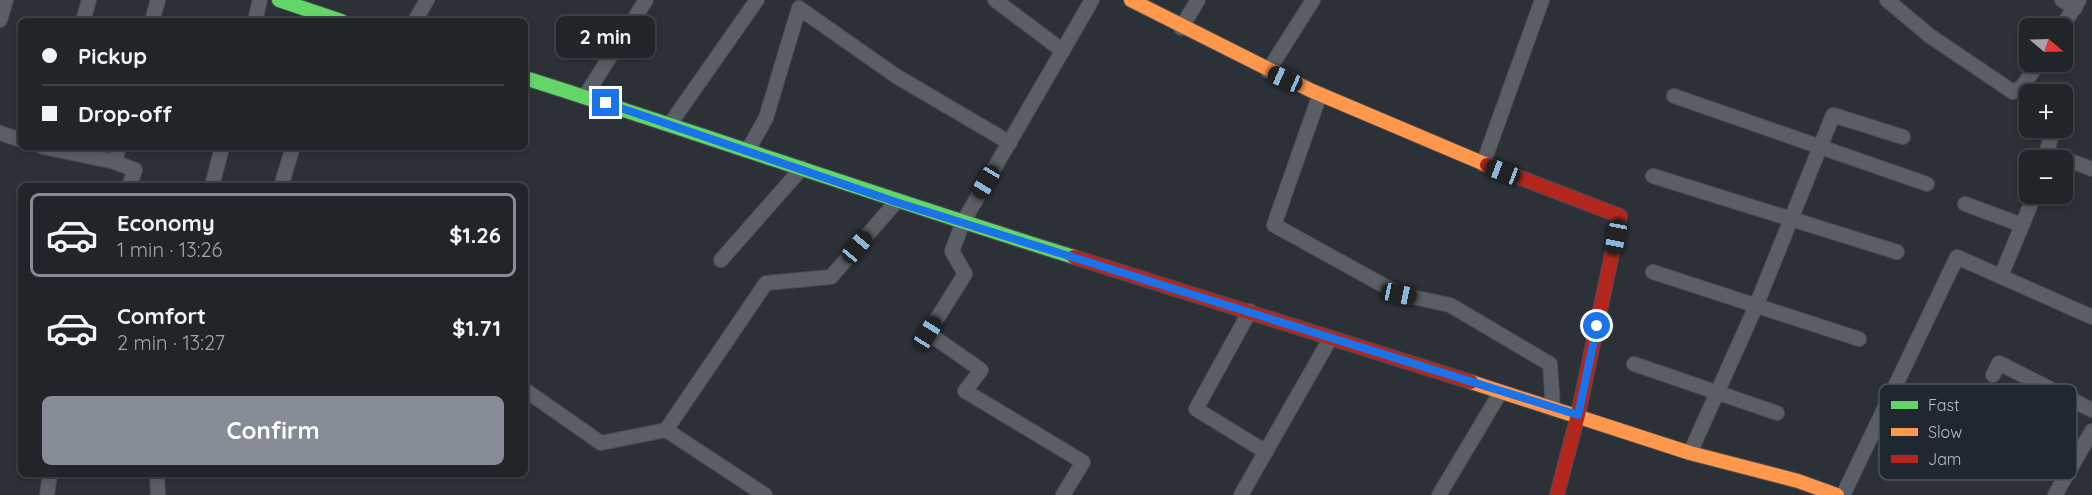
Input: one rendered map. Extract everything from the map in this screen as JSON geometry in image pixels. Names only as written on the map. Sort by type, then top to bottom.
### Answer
[{"type":"street","points":[[0,20],[6,0]]},
{"type":"street","points":[[84,18],[89,0]]},
{"type":"street","points":[[153,18],[158,0]]},
{"type":"street","points":[[256,18],[260,0]]},
{"type":"street","points":[[279,0],[328,18]]},
{"type":"street","points":[[417,18],[428,0]]},
{"type":"street","points":[[585,96],[646,0]]},
{"type":"street","points":[[670,123],[757,0]]},
{"type":"street","points":[[995,0],[1063,51]]},
{"type":"street","points":[[1063,495],[1083,462],[965,391],[981,370],[928,333],[965,274],[952,251],[963,222],[1092,0]]},
{"type":"street","points":[[1131,0],[1181,28],[1320,94],[1483,164],[1620,216],[1578,415],[1557,495]]},
{"type":"street","points":[[1181,28],[1198,0]]},
{"type":"street","points":[[1268,71],[1313,0]]},
{"type":"street","points":[[1483,164],[1542,0]]},
{"type":"street","points":[[1887,0],[1930,36],[2013,93],[2019,89]]},
{"type":"street","points":[[2062,0],[2077,4],[2068,18]]},
{"type":"street","points":[[748,150],[766,118],[799,8],[896,76],[1010,143]]},
{"type":"street","points":[[528,79],[670,123],[896,202],[1250,311],[1330,339],[1500,393],[1578,415],[1690,453],[1798,481],[1837,495]]},
{"type":"street","points":[[1320,94],[1274,225],[1399,294],[1450,305],[1550,364],[1553,409]]},
{"type":"street","points":[[1674,96],[1927,184]]},
{"type":"street","points":[[1690,453],[1756,306],[1833,115],[1902,137]]},
{"type":"street","points":[[0,133],[18,139]]},
{"type":"street","points":[[59,150],[116,162],[135,170],[130,183]]},
{"type":"street","points":[[116,162],[118,150]]},
{"type":"street","points":[[213,183],[221,150]]},
{"type":"street","points":[[282,183],[291,150]]},
{"type":"street","points":[[2073,164],[2092,169]]},
{"type":"street","points":[[721,260],[802,168]]},
{"type":"street","points":[[1653,176],[1897,252]]},
{"type":"street","points":[[666,430],[766,283],[831,278],[896,202]]},
{"type":"street","points":[[1965,204],[2022,225]]},
{"type":"street","points":[[2001,276],[2031,204]]},
{"type":"street","points":[[1896,384],[1957,257],[2092,317]]},
{"type":"street","points":[[1653,272],[1859,339]]},
{"type":"street","points":[[1250,311],[1196,409],[1266,452]]},
{"type":"street","points":[[1242,495],[1330,339]]},
{"type":"street","points":[[1993,375],[1999,363],[2041,384]]},
{"type":"street","points":[[1634,364],[1777,413]]},
{"type":"street","points":[[528,392],[600,443],[666,430],[765,495]]},
{"type":"street","points":[[1439,495],[1500,393]]},
{"type":"street","points":[[2077,402],[2092,410]]},
{"type":"street","points":[[1843,495],[1879,420]]},
{"type":"street","points":[[2077,457],[2092,431]]},
{"type":"street","points":[[47,495],[50,477]]},
{"type":"street","points":[[157,477],[158,495]]},
{"type":"street","points":[[2055,495],[2064,480]]},
{"type":"traffic: fast","points":[[279,0],[332,18]]},
{"type":"traffic: fast","points":[[528,79],[1074,257]]},
{"type":"traffic: slow","points":[[1131,0],[1310,90],[1487,165]]},
{"type":"traffic: slow","points":[[1471,382],[1690,453],[1798,481],[1837,495]]},
{"type":"traffic: jam","points":[[1487,165],[1620,216],[1578,415],[1557,495]]},
{"type":"traffic: jam","points":[[1074,257],[1471,382]]},
{"type":"route","points":[[606,103],[896,202],[1250,311],[1500,393],[1578,415],[1597,326]]}]
